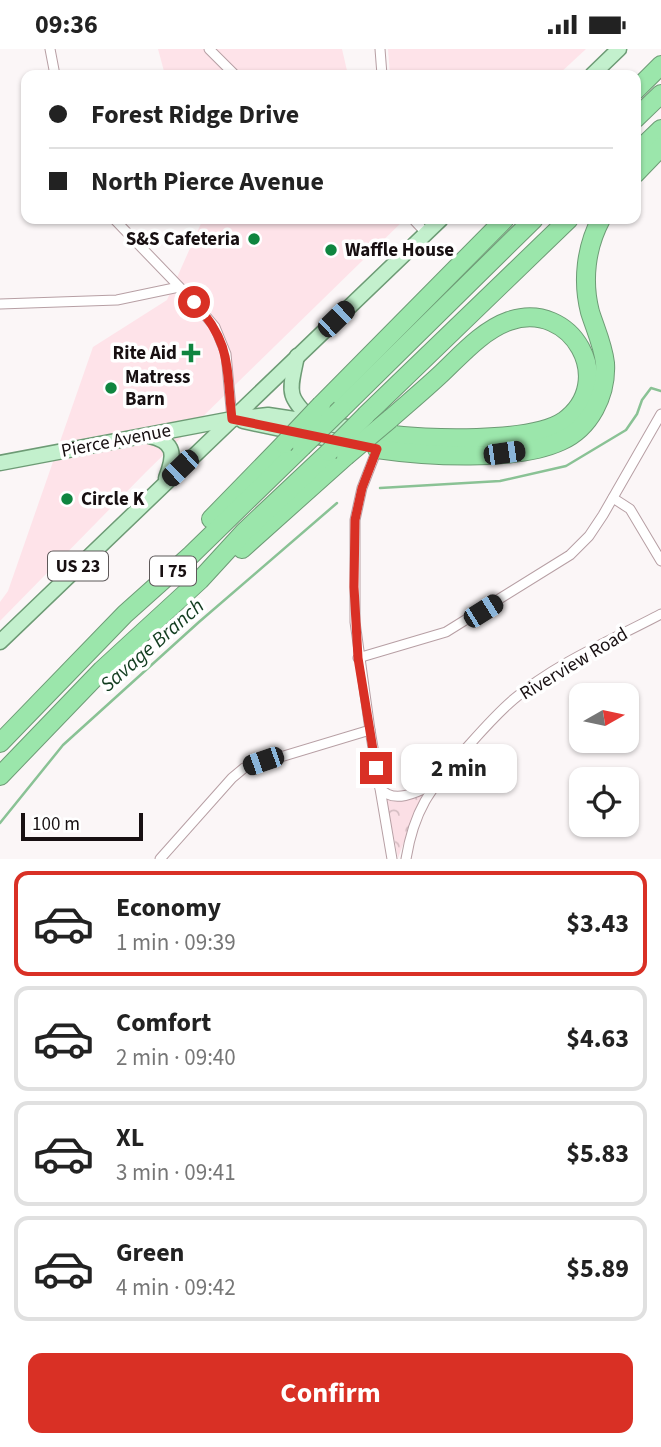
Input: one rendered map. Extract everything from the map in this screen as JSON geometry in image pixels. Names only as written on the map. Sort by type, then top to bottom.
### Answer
[{"type":"highway","points":[[641,85],[661,65]]},
{"type":"highway","points":[[641,113],[661,94]]},
{"type":"highway","points":[[641,148],[661,129]]},
{"type":"highway","points":[[641,168],[661,147]]},
{"type":"highway","points":[[125,614],[173,559],[500,224]]},
{"type":"highway","name":"I 75","points":[[0,743],[125,614],[191,555],[529,224]]},
{"type":"highway","name":"I 75","points":[[0,776],[103,670],[200,580],[244,532],[338,454],[366,415],[564,224]]},
{"type":"highway","points":[[384,434],[446,455],[504,453],[549,446],[562,441],[586,424],[603,387],[605,364],[590,309],[586,282],[589,251],[598,224]]},
{"type":"highway","points":[[338,454],[384,434],[470,348],[509,321],[527,318],[551,322],[572,335],[585,360],[587,378],[582,400],[574,412],[562,422],[544,430],[457,439],[384,434]]},
{"type":"main road","points":[[597,70],[619,49]]},
{"type":"main road","name":"US 23","points":[[0,642],[436,224]]},
{"type":"main road","points":[[298,355],[291,385],[292,394],[298,407],[318,413]]},
{"type":"main road","name":"Pierce Avenue","points":[[0,463],[232,419],[268,415],[318,413],[384,434]]},
{"type":"main road","name":"Pierce Avenue","points":[[232,419],[384,434]]},
{"type":"main road","points":[[148,435],[164,441],[172,450],[172,462],[163,485]]},
{"type":"street","points":[[50,49],[54,70]]},
{"type":"street","points":[[209,49],[230,70]]},
{"type":"street","points":[[380,49],[382,70]]},
{"type":"street","points":[[119,224],[207,316],[222,340],[226,354],[232,419]]},
{"type":"street","points":[[418,224],[426,233]]},
{"type":"street","points":[[0,304],[117,300],[179,287]]},
{"type":"street","points":[[358,658],[446,632],[570,555],[589,535],[613,498],[661,414]]},
{"type":"street","points":[[384,434],[362,488],[355,520],[355,615],[358,658],[392,859]]},
{"type":"street","points":[[613,498],[630,509],[661,561]]},
{"type":"street","name":"Riverview Road","points":[[407,859],[414,823],[435,784],[499,713],[528,688],[661,614]]},
{"type":"street","points":[[160,859],[244,768],[369,730]]},
{"type":"street","name":"Riverview Road","points":[[379,786],[388,795],[396,796],[413,793],[435,784]]},
{"type":"shaded area","points":[[158,49],[342,49],[347,70],[164,70]]},
{"type":"shaded area","points":[[388,49],[586,49],[563,70],[390,70]]},
{"type":"shaded area","points":[[201,224],[400,224],[146,472],[0,621],[0,602],[8,591],[93,347],[167,300]]},
{"type":"green space","points":[[422,794],[398,858],[386,799],[402,801]]},
{"type":"waterway","name":"Savage Branch","points":[[380,488],[500,481],[566,466],[626,430],[651,388],[661,391]]},
{"type":"waterway","name":"Savage Branch","points":[[0,823],[63,745],[199,622],[337,503]]},
{"type":"place","name":"S&S Cafeteria","points":[[254,239]]},
{"type":"place","name":"Waffle House","points":[[331,250]]},
{"type":"place","name":"Rite Aid","points":[[191,353]]},
{"type":"place","name":"Matress Barn","points":[[111,388]]},
{"type":"place","name":"Circle K","points":[[67,499]]},
{"type":"route","points":[[194,302],[207,316],[222,340],[226,354],[232,419],[377,449],[362,488],[355,520],[354,587],[358,658],[376,768]]}]
